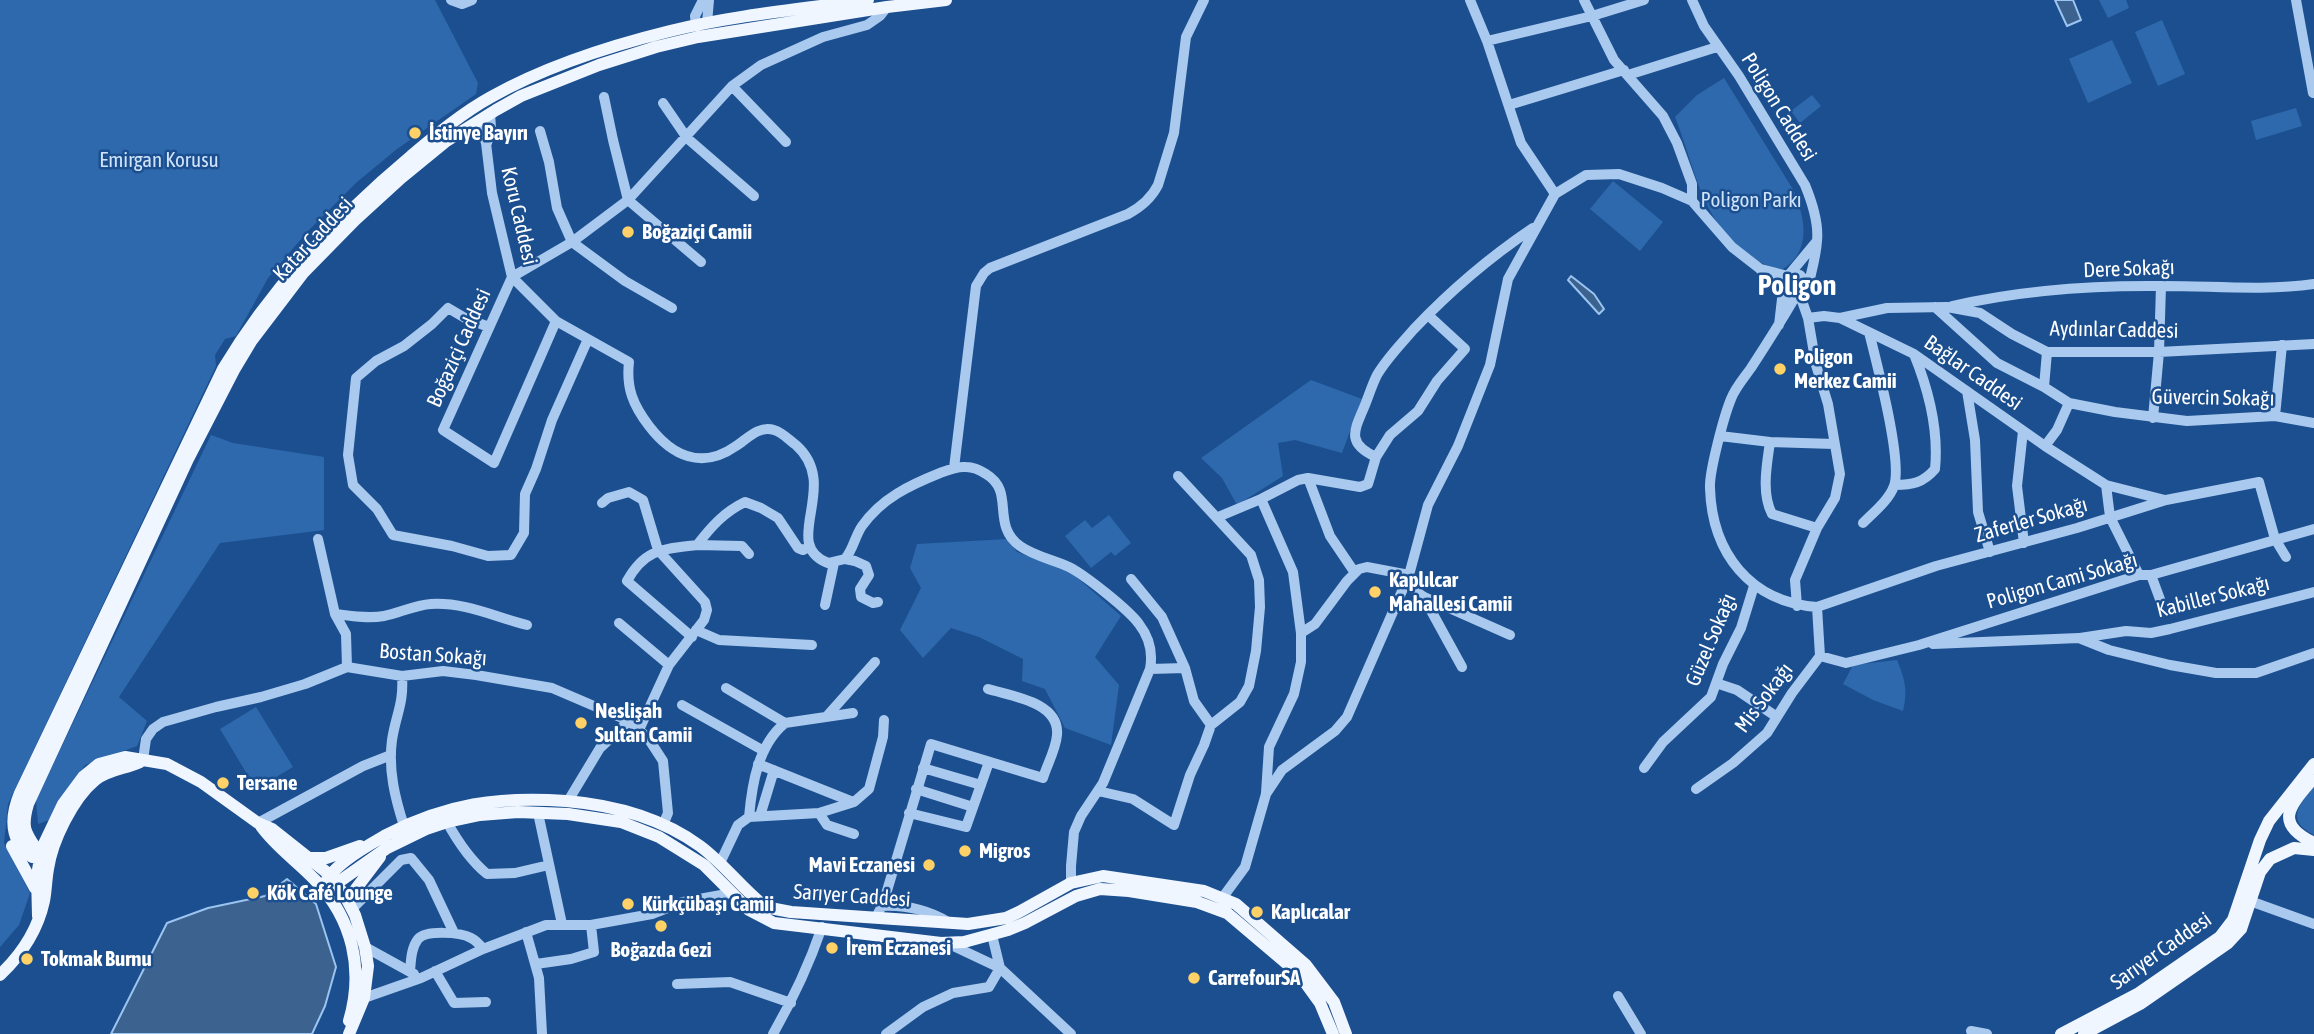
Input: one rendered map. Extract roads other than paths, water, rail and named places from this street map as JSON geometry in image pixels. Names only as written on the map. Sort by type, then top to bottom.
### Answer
[{"type":"main road","name":"Katar Caddesi","points":[[18,818],[20,793],[223,369],[246,331],[319,241],[395,170],[481,111],[586,69],[702,30],[868,0]]},
{"type":"main road","name":"Katar Caddesi","points":[[702,30],[946,0]]},
{"type":"main road","points":[[0,975],[31,935],[44,900],[45,857],[53,825],[75,786],[92,769],[113,759],[125,757],[158,761],[201,782],[258,823],[323,889],[343,919],[355,954],[356,979],[347,1034]]},
{"type":"main road","points":[[38,916],[37,875],[80,794],[112,770],[143,760]]},
{"type":"main road","name":"Sarıyer Caddesi","points":[[2062,1034],[2139,993],[2220,937],[2233,920],[2269,821],[2314,764]]},
{"type":"main road","points":[[2314,777],[2289,810],[2294,830],[2314,843]]},
{"type":"main road","name":"Sarıyer Caddesi","points":[[323,889],[404,826],[444,810],[486,801],[527,799],[661,831],[680,848],[716,867],[770,908],[791,912],[879,912],[968,924],[1006,918],[1103,876],[1119,877],[1197,889],[1220,903],[1299,974],[1320,1003],[1332,1034]]},
{"type":"main road","name":"Sarıyer Caddesi","points":[[382,844],[447,822],[518,812],[538,813],[568,807]]},
{"type":"main road","points":[[18,818],[36,832],[53,825]]},
{"type":"main road","points":[[18,818],[14,834],[21,848],[32,857],[45,857]]},
{"type":"main road","points":[[18,818],[9,838],[37,893]]},
{"type":"main road","points":[[258,823],[272,828],[310,858],[333,880],[351,906],[366,947],[368,965],[364,998],[347,1034]]},
{"type":"main road","points":[[310,858],[326,858],[382,844]]},
{"type":"main road","points":[[351,906],[362,879],[382,844]]},
{"type":"main road","name":"Sarıyer Caddesi","points":[[2084,1034],[2140,1004],[2219,950],[2241,929],[2260,872],[2270,859],[2294,848],[2314,850]]},
{"type":"main road","name":"Sarıyer Caddesi","points":[[716,867],[748,910],[774,923],[946,943],[992,935],[1025,923],[1074,890]]},
{"type":"main road","name":"Sarıyer Caddesi","points":[[1220,903],[1236,904],[1316,975],[1334,1002],[1346,1034]]},
{"type":"main road","points":[[873,933],[879,912]]},
{"type":"main road","points":[[946,943],[951,935],[948,922]]},
{"type":"main road","points":[[968,924],[992,935]]},
{"type":"street","points":[[451,0],[463,4],[472,0]]},
{"type":"street","points":[[702,0],[695,16],[702,30]]},
{"type":"street","points":[[702,30],[709,0]]},
{"type":"street","points":[[954,468],[979,279],[990,268],[1128,214],[1148,201],[1158,185],[1174,132],[1186,37],[1204,0]]},
{"type":"street","points":[[1470,0],[1487,41],[1521,142],[1555,194]]},
{"type":"street","points":[[1584,0],[1614,60],[1663,116],[1677,143],[1692,184],[1692,201]]},
{"type":"street","points":[[1487,41],[1592,16],[1644,0]]},
{"type":"street","name":"Poligon Caddesi","points":[[1692,0],[1704,26],[1739,76],[1805,185],[1815,215],[1817,241]]},
{"type":"street","points":[[2296,0],[2313,93]]},
{"type":"street","points":[[512,277],[572,242],[628,200],[732,86],[761,65],[823,37],[867,25],[887,7]]},
{"type":"street","points":[[1509,105],[1717,47]]},
{"type":"street","points":[[732,86],[786,142]]},
{"type":"street","points":[[604,97],[628,200],[701,262]]},
{"type":"street","points":[[663,103],[687,138],[754,195]]},
{"type":"street","name":"Koru Caddesi","points":[[481,111],[491,128],[486,143],[492,193],[512,277],[556,321],[629,362],[627,377],[634,404],[658,438],[679,454],[691,458],[718,455],[765,429],[781,433],[799,448],[810,465],[815,485],[807,538],[809,547]]},
{"type":"street","points":[[540,131],[549,162],[557,208],[572,242],[625,281],[672,308]]},
{"type":"street","points":[[1266,794],[1282,770],[1335,731],[1347,717],[1409,575],[1428,505],[1458,446],[1490,365],[1508,279],[1555,194],[1586,175],[1619,174],[1692,201],[1732,247],[1759,268],[1787,297],[1797,299],[1808,318],[1816,365],[1828,404],[1840,474],[1835,498],[1817,528],[1795,580],[1797,606]]},
{"type":"street","points":[[1376,457],[1362,450],[1355,442],[1356,426],[1378,374],[1396,349],[1428,315],[1497,252],[1536,226]]},
{"type":"street","points":[[1779,325],[1783,282],[1817,241]]},
{"type":"street","points":[[1816,607],[1797,606],[1754,586],[1733,563],[1718,535],[1710,486],[1731,398],[1797,299],[1807,292],[1817,241]]},
{"type":"street","points":[[1759,268],[1800,275],[1807,284]]},
{"type":"street","name":"Boğaziçi Caddesi","points":[[512,277],[443,430],[494,463],[556,321]]},
{"type":"street","name":"Dere Sokağı","points":[[1947,307],[1995,296],[2161,286],[2288,287],[2314,284]]},
{"type":"street","points":[[2153,418],[2161,286]]},
{"type":"street","name":"Aydınlar Caddesi","points":[[1840,318],[1887,307],[1947,307],[1980,313],[2047,352],[2159,352],[2314,344]]},
{"type":"street","name":"Güvercin Sokağı","points":[[1935,307],[1997,363],[2069,403],[2153,418],[2187,421],[2275,416],[2314,423]]},
{"type":"street","points":[[489,327],[448,308],[404,346],[376,361],[356,378],[348,455],[353,485],[376,509],[393,535],[488,556],[511,555],[524,533],[526,494],[552,420],[588,339]]},
{"type":"street","points":[[1218,517],[1308,478],[1366,486],[1376,457],[1390,435],[1418,411],[1437,381],[1465,349],[1428,315]]},
{"type":"street","name":"Bağlar Caddesi","points":[[1808,318],[1840,318],[1914,354],[2023,431],[2106,485],[2166,500]]},
{"type":"street","points":[[1863,523],[1886,499],[1895,485],[1889,420],[1870,332]]},
{"type":"street","points":[[2275,416],[2283,345]]},
{"type":"street","points":[[2044,387],[2047,352]]},
{"type":"street","points":[[1895,485],[1914,485],[1928,477],[1935,469],[1934,427],[1928,387],[1914,354]]},
{"type":"street","points":[[1966,391],[1975,440],[1978,512],[1990,552]]},
{"type":"street","points":[[2045,446],[2057,430],[2069,403]]},
{"type":"street","points":[[2023,431],[2017,486],[2024,543]]},
{"type":"street","points":[[1720,436],[1770,442],[1834,444]]},
{"type":"street","points":[[1770,442],[1766,487],[1768,506],[1772,514],[1817,528]]},
{"type":"street","points":[[845,559],[861,528],[878,507],[901,491],[954,468],[965,467],[982,471],[996,480],[1001,490],[1005,525],[1018,544],[1070,567],[1139,623],[1149,641],[1152,656],[1150,669],[1121,743],[1074,832],[1071,866],[1074,890]]},
{"type":"street","points":[[1098,791],[1133,799],[1174,825],[1190,775],[1205,745],[1211,725],[1240,702],[1249,686],[1256,651],[1260,607],[1259,580],[1251,555],[1178,475]]},
{"type":"street","points":[[1308,478],[1329,536],[1355,573]]},
{"type":"street","name":"Zaferler Sokağı","points":[[1816,607],[1936,566],[2024,543],[2166,500],[2259,482],[2275,539]]},
{"type":"street","points":[[2106,485],[2110,517],[2139,575]]},
{"type":"street","points":[[602,503],[608,498],[629,492],[643,500],[658,550],[705,602],[707,610],[704,620],[669,665],[639,730]]},
{"type":"street","points":[[1220,903],[1245,867],[1266,794],[1269,747],[1294,694],[1301,662],[1301,633],[1293,572],[1261,499]]},
{"type":"street","points":[[697,545],[714,523],[732,508],[745,502],[778,519],[799,548],[806,550],[809,547],[820,560],[834,563],[845,559],[866,566],[869,575],[860,589],[861,597],[873,603],[878,602]]},
{"type":"street","name":"Poligon Cami Sokağı","points":[[1820,656],[1846,663],[1919,645],[2139,575],[2151,575],[2314,528]]},
{"type":"street","points":[[143,760],[146,739],[152,729],[163,722],[305,684],[347,667],[346,634],[335,614],[318,539]]},
{"type":"street","points":[[2275,539],[2286,557]]},
{"type":"street","points":[[749,554],[742,546],[697,545],[658,550],[633,569],[627,581],[694,634],[719,640],[812,645]]},
{"type":"street","points":[[825,605],[834,563]]},
{"type":"street","points":[[1301,633],[1315,624],[1355,573],[1367,566],[1409,575]]},
{"type":"street","points":[[1409,575],[1412,587],[1422,596],[1510,635]]},
{"type":"street","points":[[2151,575],[2161,602]]},
{"type":"street","points":[[1130,579],[1162,617],[1185,668],[1194,701],[1211,725]]},
{"type":"street","name":"Güzel Sokağı","points":[[1644,768],[1663,742],[1711,696],[1741,628],[1754,586]]},
{"type":"street","name":"Kabiller Sokağı","points":[[1919,645],[2079,638],[2126,631],[2151,632],[2314,592]]},
{"type":"street","points":[[1422,596],[1462,667]]},
{"type":"street","points":[[335,614],[370,617],[428,604],[449,604],[483,610],[527,625]]},
{"type":"street","name":"Mis Sokağı","points":[[1696,789],[1733,763],[1767,733],[1820,656],[1816,607]]},
{"type":"street","points":[[619,623],[669,665]]},
{"type":"street","points":[[2079,638],[2109,650],[2216,673],[2256,673],[2314,653]]},
{"type":"street","points":[[827,716],[875,662]]},
{"type":"street","name":"Bostan Sokağı","points":[[347,667],[401,676],[443,671],[552,688],[629,721],[648,738],[663,761],[668,813],[661,831]]},
{"type":"street","points":[[1150,669],[1185,668]]},
{"type":"street","points":[[401,676],[403,692],[392,738],[391,769],[395,797],[404,826]]},
{"type":"street","points":[[1716,683],[1737,690],[1777,717]]},
{"type":"street","points":[[726,688],[785,723]]},
{"type":"street","points":[[879,912],[931,744],[1043,778],[1057,734],[1054,719],[1044,707],[988,689]]},
{"type":"street","points":[[682,705],[764,751]]},
{"type":"street","points":[[755,817],[751,789],[758,764],[778,729],[785,723],[853,713]]},
{"type":"street","points":[[716,867],[738,825],[755,817],[819,813],[854,802],[869,789],[883,737],[884,720]]},
{"type":"street","points":[[568,807],[600,748],[629,721]]},
{"type":"street","points":[[258,823],[363,766],[391,755]]},
{"type":"street","points":[[909,813],[966,827],[989,762]]},
{"type":"street","points":[[758,764],[854,802]]},
{"type":"street","points":[[923,768],[981,785]]},
{"type":"street","points":[[755,817],[774,770]]},
{"type":"street","points":[[916,789],[973,807]]},
{"type":"street","points":[[538,813],[562,924]]},
{"type":"street","points":[[819,813],[827,825],[854,834]]},
{"type":"street","points":[[447,822],[477,866],[487,874],[515,873],[550,865]]},
{"type":"street","points":[[351,906],[401,860],[411,858],[429,880],[454,933]]},
{"type":"street","points":[[364,998],[421,978],[483,948],[547,925],[591,925],[653,914],[683,902],[733,893]]},
{"type":"street","points":[[2250,901],[2314,924]]},
{"type":"street","points":[[536,964],[594,952],[591,925]]},
{"type":"street","points":[[773,1034],[813,955],[822,927]]},
{"type":"street","points":[[526,932],[539,978],[542,1034]]},
{"type":"street","points":[[410,971],[412,948],[425,934],[454,933],[472,938],[483,948]]},
{"type":"street","points":[[886,1034],[923,1007],[953,993],[989,987],[1000,968],[992,935]]},
{"type":"street","points":[[946,943],[1000,968],[1070,1034]]},
{"type":"street","points":[[366,947],[421,978]]},
{"type":"street","points":[[435,971],[454,1003],[486,1002]]},
{"type":"street","points":[[677,984],[730,982],[791,1003]]},
{"type":"street","points":[[1618,996],[1641,1034]]},
{"type":"street","points":[[1971,1031],[1987,1034]]},
{"type":"place","name":"İstinye Bayırı","points":[[415,133]]},
{"type":"place","name":"Boğaziçi Camii","points":[[628,232]]},
{"type":"place","name":"Poligon Merkez Camii","points":[[1780,369]]},
{"type":"place","name":"Kaplılcar Mahallesi Camii","points":[[1375,592]]},
{"type":"place","name":"Neslişah Sultan Camii","points":[[581,723]]},
{"type":"place","name":"Tersane","points":[[223,783]]},
{"type":"place","name":"Migros","points":[[965,851]]},
{"type":"place","name":"Mavi Eczanesi","points":[[929,865]]},
{"type":"place","name":"Kök Café Lounge","points":[[253,893]]},
{"type":"place","name":"Kürkçübaşı Camii","points":[[628,904]]},
{"type":"place","name":"Kaplıcalar","points":[[1257,912]]},
{"type":"place","name":"Boğazda Gezi","points":[[661,926]]},
{"type":"place","name":"İrem Eczanesi","points":[[832,948]]},
{"type":"place","name":"Tokmak Burnu","points":[[27,959]]},
{"type":"place","name":"CarrefourSA","points":[[1194,978]]},
{"type":"district","name":"Poligon","points":[[1797,286]]},
{"type":"park label","name":"Emirgan Korusu","points":[[159,160]]},
{"type":"park label","name":"Poligon Parkı","points":[[1751,200]]}]
